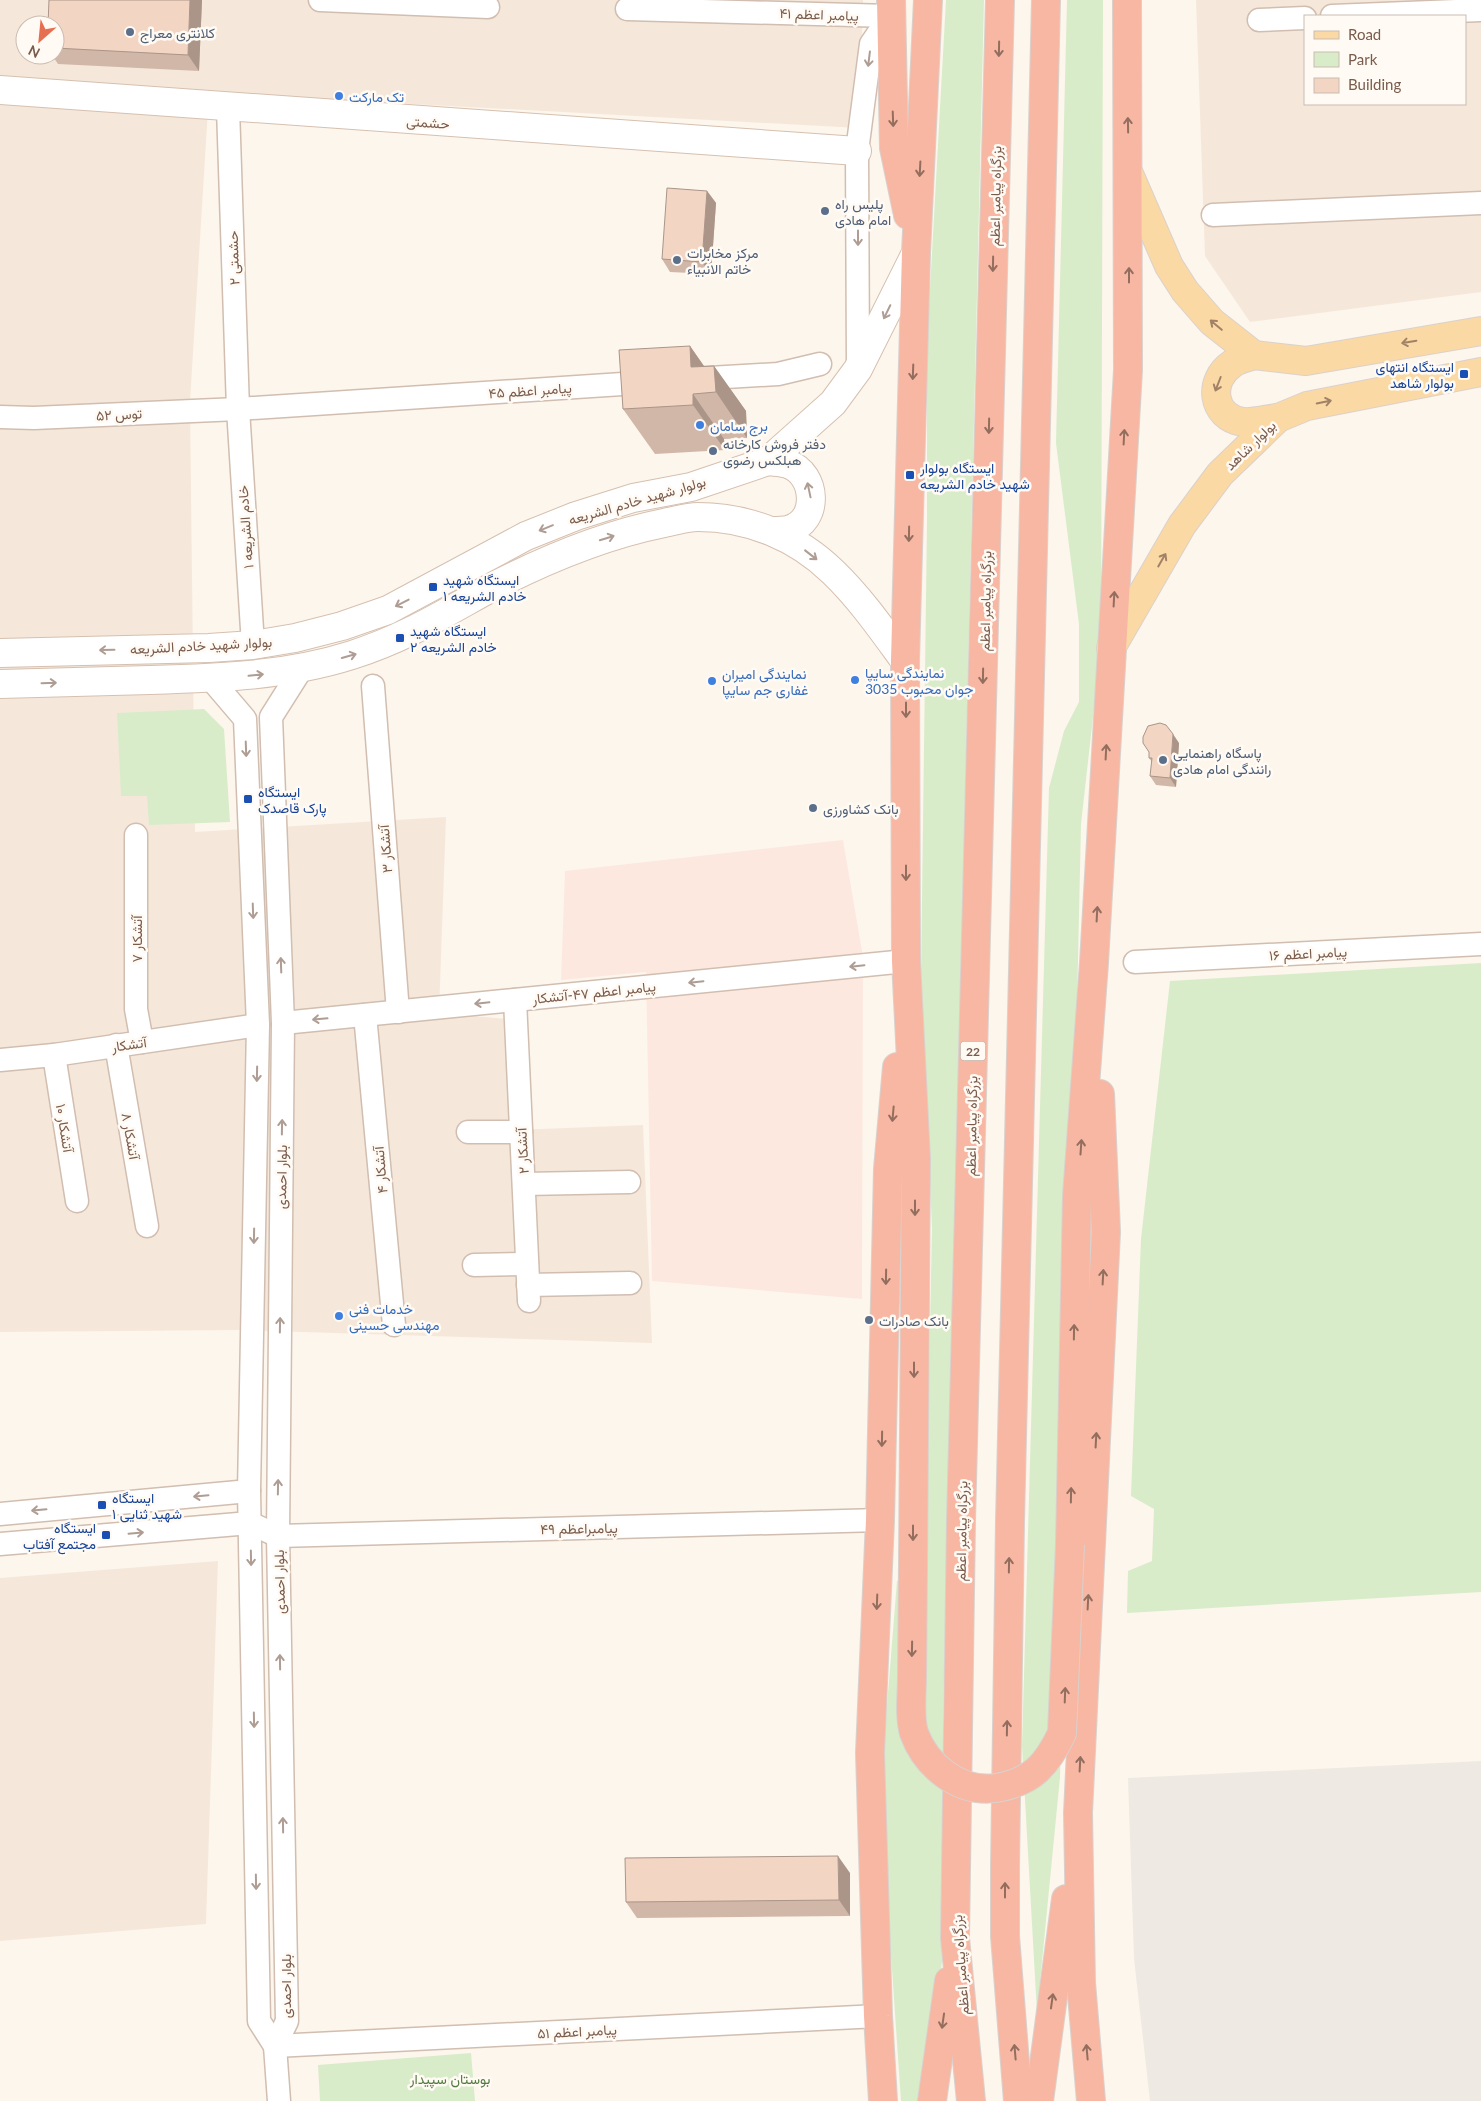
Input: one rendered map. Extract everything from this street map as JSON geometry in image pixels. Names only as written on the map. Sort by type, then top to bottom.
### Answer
[{"type":"highway","points":[[928,0],[916,253],[906,662],[906,961],[916,1159],[912,1706],[914,1731],[924,1754],[941,1772],[963,1784],[988,1789],[1012,1785],[1034,1774],[1052,1756],[1062,1733],[1070,1544],[1077,1196],[1094,962],[1128,370],[1129,174],[1127,0]]},
{"type":"highway","name":"بزرگراه پیامبر اعظم","points":[[971,2101],[955,1938],[961,1521],[1000,0]]},
{"type":"highway","points":[[1018,2101],[1005,1936],[1005,1827],[1010,1521],[1046,0]]},
{"type":"highway","points":[[891,8],[894,148],[916,253]]},
{"type":"highway","points":[[883,2101],[878,2016],[870,1753],[880,1520],[888,1169],[906,961]]},
{"type":"highway","points":[[1091,2101],[1081,1983],[1078,1813],[1106,1232],[1094,962]]},
{"type":"highway","points":[[1039,2101],[1078,1813]]},
{"type":"highway","points":[[932,2101],[955,1938]]},
{"type":"main road","points":[[1129,174],[1169,266],[1185,291],[1212,322],[1254,355]]},
{"type":"main road","points":[[1278,418],[1243,422],[1224,413],[1214,391],[1224,370],[1233,362],[1254,355],[1306,361],[1481,330]]},
{"type":"main road","name":"بولوار شاهد","points":[[1112,648],[1182,526],[1220,474],[1278,418],[1307,406],[1481,372]]},
{"type":"street","points":[[320,0],[488,7]]},
{"type":"street","points":[[858,369],[857,151],[871,44],[891,8]]},
{"type":"street","name":"پیامبر اعظم ۴۱","points":[[627,9],[891,8]]},
{"type":"street","points":[[1357,15],[1481,10]]},
{"type":"street","points":[[1259,20],[1304,18]]},
{"type":"street","name":"حشمتی","points":[[0,90],[228,108],[857,151]]},
{"type":"street","name":"حشمتی ۲","points":[[228,108],[238,409]]},
{"type":"street","points":[[1213,215],[1481,204]]},
{"type":"street","name":"بولوار شهید خادم الشریعه","points":[[0,653],[252,645],[305,636],[342,626],[388,610],[518,540],[576,516],[633,498],[691,487],[768,461],[833,403],[858,369],[916,253]]},
{"type":"street","name":"پیامبر اعظم ۴۵","points":[[238,409],[778,374],[820,364]]},
{"type":"street","name":"توس ۵۲","points":[[0,417],[34,418],[238,409]]},
{"type":"street","name":"خادم الشریعه ۱","points":[[238,409],[252,645]]},
{"type":"street","points":[[768,461],[789,464],[803,473],[811,488],[811,505],[803,520],[789,530],[772,531]]},
{"type":"street","name":"بولوار شهید خادم الشریعه","points":[[0,684],[210,678],[256,675],[302,668],[351,655],[400,638],[538,564],[586,544],[641,528],[696,517],[749,522],[772,531],[803,549],[832,571],[866,608],[906,662]]},
{"type":"street","points":[[210,678],[245,719],[260,714],[271,717],[302,668]]},
{"type":"street","name":"آتشکار ۳","points":[[373,686],[398,1012]]},
{"type":"street","name":"بلوار احمدی","points":[[271,717],[283,1023],[278,1536],[287,2021],[275,2046]]},
{"type":"street","name":"بلوار احمدی","points":[[245,719],[258,1025],[249,1491],[259,2021],[275,2046]]},
{"type":"street","name":"آتشکار ۷","points":[[136,835],[136,1009],[142,1042]]},
{"type":"street","name":"پیامبر اعظم ۱۶","points":[[1135,962],[1481,944]]},
{"type":"street","name":"پیامبر اعظم ۴۷-آتشکار","points":[[283,1023],[906,961]]},
{"type":"street","name":"آتشکار ۲","points":[[515,1000],[528,1284]]},
{"type":"street","name":"آتشکار ۴","points":[[365,1015],[394,1325]]},
{"type":"street","name":"آتشکار","points":[[0,1060],[54,1055],[258,1025]]},
{"type":"street","name":"آتشکار ۸","points":[[116,1045],[147,1226]]},
{"type":"street","name":"آتشکار ۱۰","points":[[54,1055],[77,1201]]},
{"type":"street","points":[[468,1132],[521,1132]]},
{"type":"street","points":[[524,1184],[629,1182]]},
{"type":"street","points":[[474,1265],[528,1284],[630,1283]]},
{"type":"street","points":[[0,1514],[249,1491],[278,1536]]},
{"type":"street","name":"پیامبراعظم ۴۹","points":[[278,1536],[880,1520]]},
{"type":"street","points":[[0,1544],[250,1523],[278,1536]]},
{"type":"street","name":"پیامبر اعظم ۵۱","points":[[275,2046],[878,2016]]},
{"type":"street","points":[[275,2046],[279,2101]]},
{"type":"shaded area","points":[[0,0],[863,0],[859,128],[209,93],[190,402],[195,832],[446,817],[439,1013],[507,1019],[515,1130],[643,1125],[652,1343],[241,1330],[0,1332]]},
{"type":"shaded area","points":[[1196,0],[1481,0],[1481,292],[1250,322],[1205,256]]},
{"type":"shaded area","points":[[843,840],[863,957],[862,1299],[652,1281],[646,972],[561,980],[565,871]]},
{"type":"shaded area","points":[[218,1561],[206,1924],[0,1941],[0,1578]]},
{"type":"shaded area","points":[[1481,1761],[1481,2101],[1150,2101],[1134,1959],[1128,1778]]},
{"type":"green space","points":[[946,0],[984,0],[943,1718],[945,1942],[921,2101],[901,2101],[880,1793],[897,1581],[925,1572],[932,1228],[921,974],[927,522],[927,343]]},
{"type":"green space","points":[[1067,0],[1103,0],[1101,646],[1081,824],[1060,1777],[1037,2013],[1022,1746],[1049,788],[1064,731],[1079,702],[1079,624],[1056,443]]},
{"type":"green space","points":[[204,709],[224,729],[230,822],[149,825],[147,796],[121,796],[117,713]]},
{"type":"green space","points":[[1481,963],[1481,1592],[1127,1613],[1128,1571],[1152,1561],[1154,1509],[1131,1496],[1141,1239],[1170,981]]},
{"type":"green space","name":"بوستان سپیدار","points":[[471,2053],[475,2101],[320,2101],[318,2065]]},
{"type":"building","name":"کلانتری معراج","points":[[49,0],[190,0],[188,55],[65,49],[65,15],[48,15]]},
{"type":"building","points":[[667,188],[707,191],[702,262],[662,259]]},
{"type":"building","points":[[690,346],[691,367],[714,366],[716,392],[693,394],[693,405],[623,409],[619,350]]},
{"type":"building","points":[[1160,723],[1166,725],[1173,734],[1170,778],[1150,776],[1152,758],[1149,758],[1149,752],[1143,743],[1143,737],[1148,726]]},
{"type":"building","points":[[838,1856],[839,1900],[626,1902],[625,1858]]},
{"type":"place","name":"کلانتری معراج","points":[[130,32]]},
{"type":"place","name":"تک مارکت","points":[[339,96]]},
{"type":"place","name":"پلیس راه امام هادی","points":[[825,211]]},
{"type":"place","name":"مرکز مخابرات خاتم الانبیاء","points":[[677,260]]},
{"type":"place","name":"ایستگاه انتهای بولوار شاهد","points":[[1464,374]]},
{"type":"place","name":"برج سامان","points":[[700,425]]},
{"type":"place","name":"دفتر فروش کارخانه هبلکس رضوی","points":[[713,451]]},
{"type":"place","name":"ایستگاه بولوار شهید خادم الشریعه","points":[[910,475]]},
{"type":"place","name":"ایستگاه شهید خادم الشریعه ۱","points":[[433,587]]},
{"type":"place","name":"ایستگاه شهید خادم الشریعه ۲","points":[[400,638]]},
{"type":"place","name":"نمایندگی سایپا جوان محبوب 3035","points":[[855,680]]},
{"type":"place","name":"نمایندگی امیران غفاری جم سایپا","points":[[712,681]]},
{"type":"place","name":"پاسگاه راهنمایی رانندگی امام هادی","points":[[1163,760]]},
{"type":"place","name":"ایستگاه پارک قاصدک","points":[[248,799]]},
{"type":"place","name":"بانک کشاورزی","points":[[813,808]]},
{"type":"place","name":"خدمات فنی مهندسی حسینی","points":[[339,1316]]},
{"type":"place","name":"بانک صادرات","points":[[869,1320]]},
{"type":"place","name":"ایستگاه شهید ثنایی ۱","points":[[102,1505]]},
{"type":"place","name":"ایستگاه مجتمع آفتاب","points":[[106,1535]]}]
